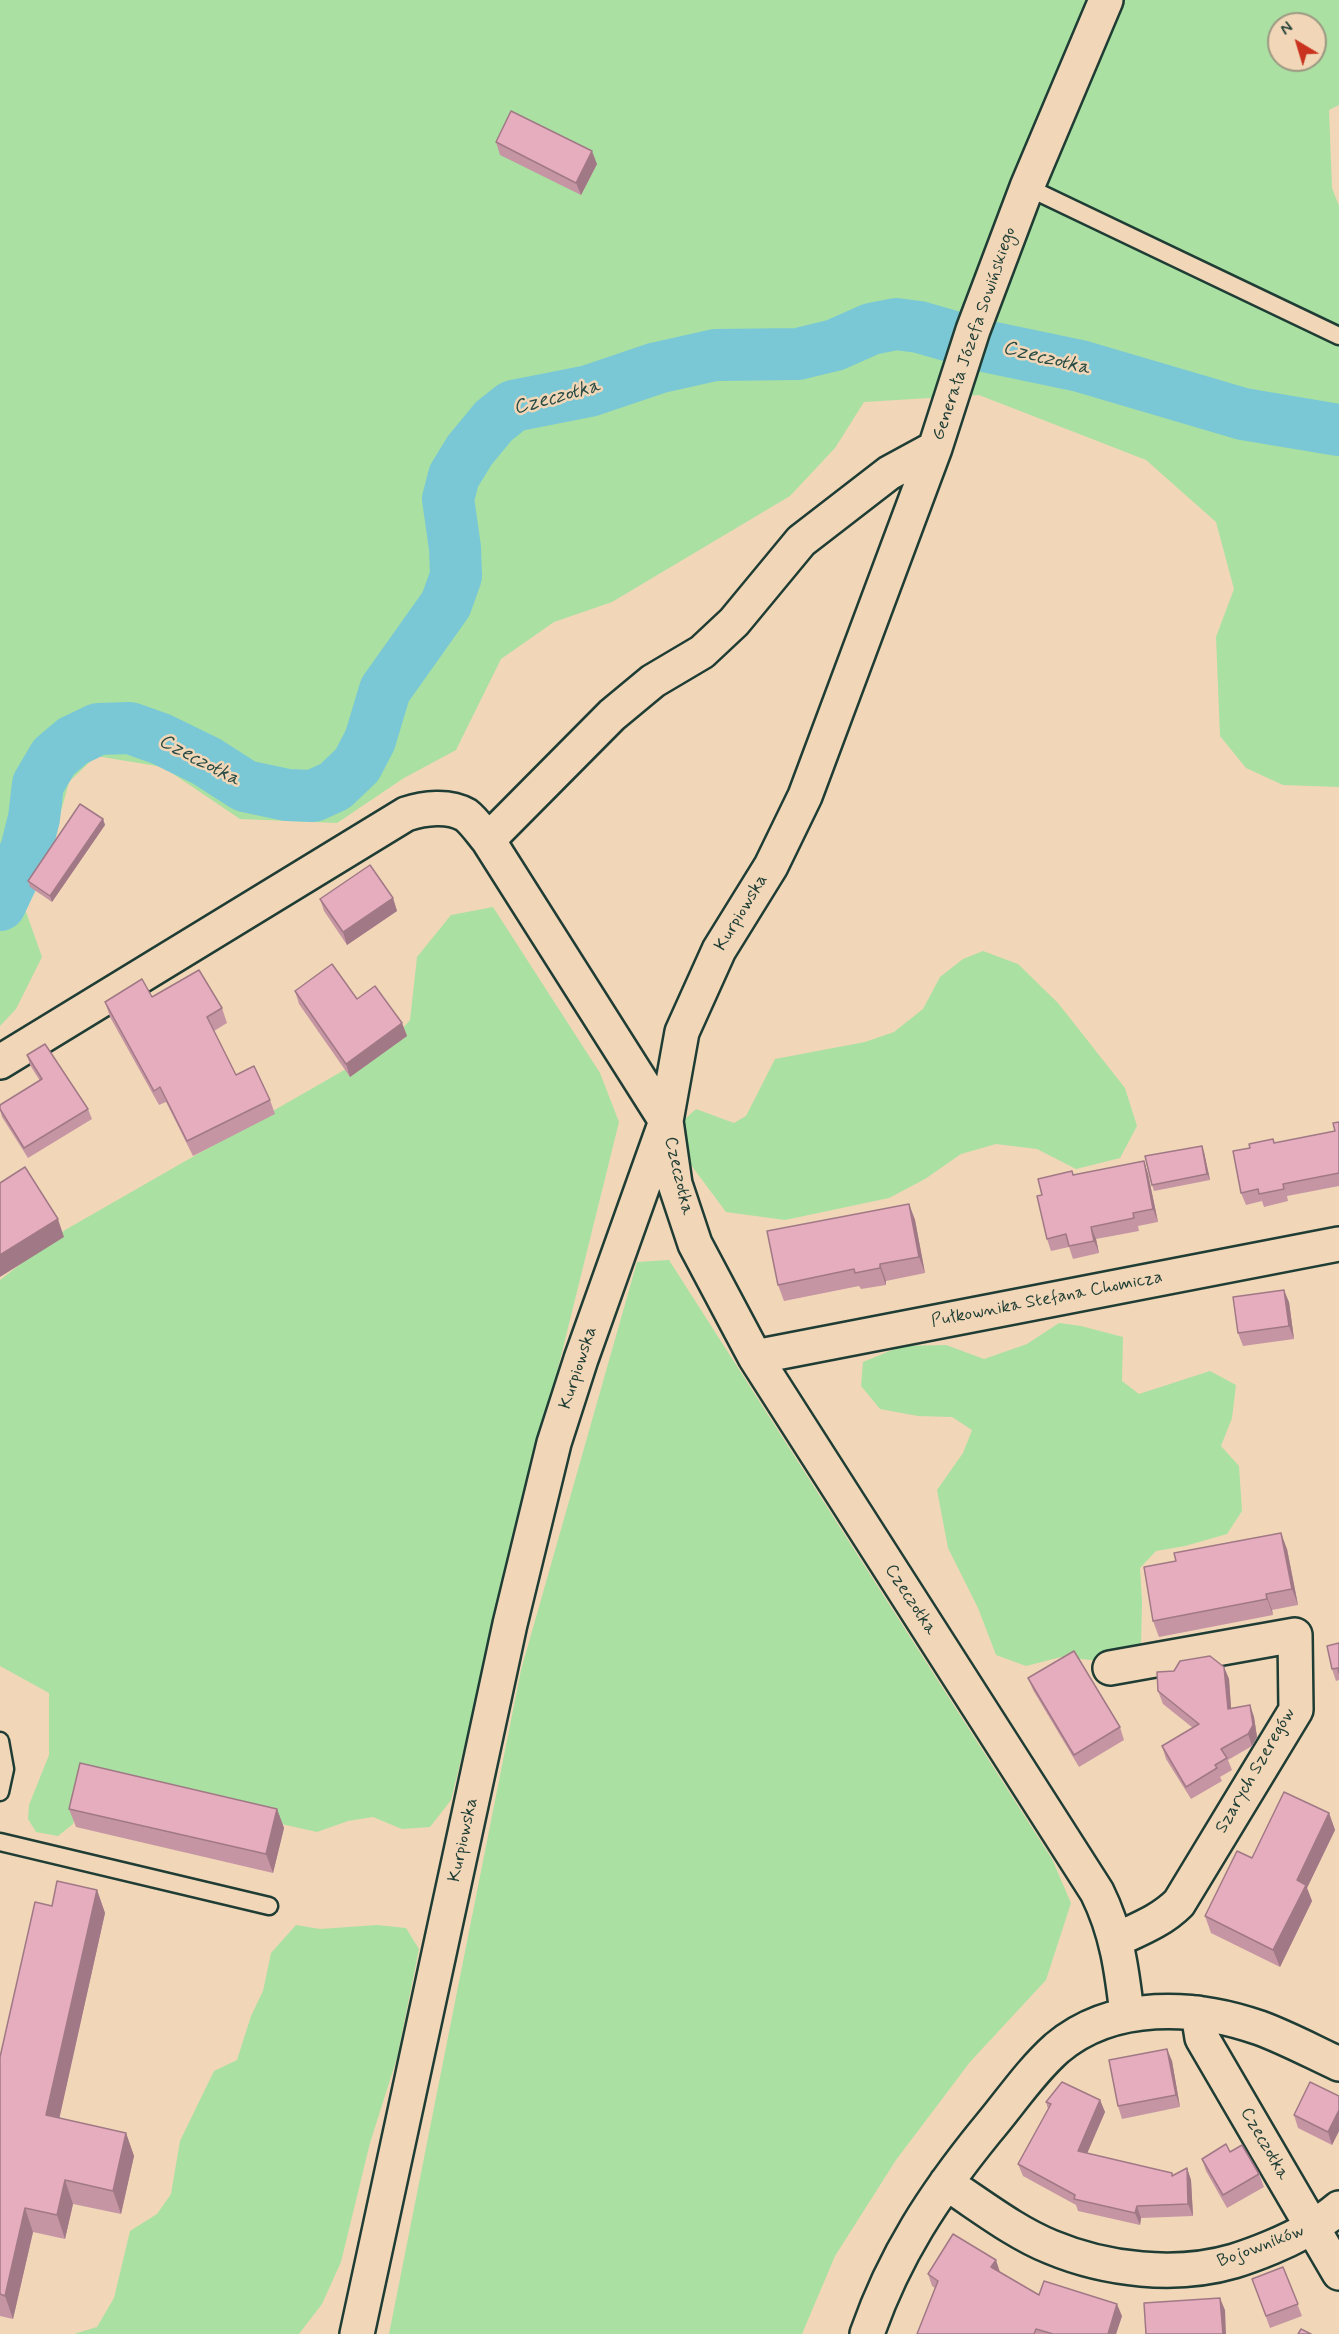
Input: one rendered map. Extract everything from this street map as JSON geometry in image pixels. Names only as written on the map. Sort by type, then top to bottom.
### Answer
[{"type":"street","name":"Generała Józefa Sowińskiego","points":[[488,840],[612,715],[653,681],[702,652],[734,622],[801,541],[889,473],[935,448],[970,341],[1027,187],[1106,0]]},
{"type":"street","name":"Kurpiowska","points":[[357,2334],[510,1624],[554,1443],[581,1359],[666,1121],[682,1032],[719,950],[771,866],[805,796],[935,448]]},
{"type":"street","name":"Czeczotka","points":[[0,1062],[406,814],[426,808],[443,809],[466,815],[488,840],[666,1121],[675,1184],[694,1244],[754,1357],[1097,1892],[1108,1914],[1116,1940],[1127,2014]]},
{"type":"street","name":"Pułkownika Stefana Chomicza","points":[[754,1357],[1339,1244]]},
{"type":"street","name":"Szarych Szeregów","points":[[1110,1668],[1295,1635],[1296,1710],[1179,1903],[1156,1922],[1116,1940]]},
{"type":"street","name":"Czeczotka","points":[[1198,2013],[1202,2038],[1339,2273]]},
{"type":"street","points":[[867,2334],[905,2246],[946,2183],[1055,2050],[1085,2030],[1127,2014],[1198,2013],[1235,2020],[1263,2029],[1339,2064]]},
{"type":"street","name":"Bojowników","points":[[946,2183],[1052,2248],[1130,2268],[1175,2270],[1234,2261],[1293,2238],[1339,2208]]},
{"type":"lane","points":[[1027,187],[1339,336]]},
{"type":"lane","points":[[0,1741],[5,1769],[0,1791]]},
{"type":"lane","points":[[0,1842],[269,1906]]},
{"type":"green space","points":[[0,0],[1339,0],[1339,105],[1329,110],[1332,188],[1339,206],[1339,787],[1283,785],[1246,768],[1220,736],[1216,637],[1234,589],[1216,522],[1146,460],[979,395],[864,402],[835,448],[790,496],[612,602],[554,622],[501,659],[456,750],[404,778],[337,823],[240,819],[163,767],[96,756],[69,782],[47,863],[25,909],[42,957],[16,1009],[0,1026]]},
{"type":"green space","points":[[493,907],[600,1073],[619,1122],[451,1800],[430,1827],[402,1829],[373,1817],[348,1821],[317,1832],[85,1780],[73,1824],[58,1836],[36,1832],[28,1819],[29,1805],[49,1755],[49,1693],[0,1666],[0,1280],[65,1230],[388,1045],[410,1020],[417,957],[451,915]]},
{"type":"green space","points":[[983,951],[1018,964],[1058,1003],[1125,1088],[1137,1126],[1120,1158],[1076,1169],[1037,1149],[996,1144],[961,1154],[925,1179],[889,1198],[785,1220],[726,1212],[691,1165],[684,1120],[696,1109],[734,1123],[746,1116],[775,1059],[865,1042],[894,1032],[923,1009],[940,977],[963,959]]},
{"type":"green space","points":[[669,1260],[1052,1859],[1071,1903],[1046,1980],[970,2062],[896,2160],[835,2256],[802,2334],[389,2334],[521,1670],[637,1262]]},
{"type":"green space","points":[[1059,1323],[1123,1337],[1122,1381],[1139,1394],[1210,1371],[1236,1385],[1232,1418],[1221,1446],[1239,1466],[1242,1511],[1227,1534],[1185,1546],[1156,1551],[1140,1568],[1141,1648],[1121,1663],[1061,1657],[1026,1666],[996,1655],[978,1608],[948,1548],[937,1490],[963,1453],[972,1430],[952,1417],[918,1416],[880,1409],[861,1386],[863,1362],[902,1346],[946,1345],[984,1359],[1027,1344]]},
{"type":"green space","points":[[296,1925],[320,1929],[377,1925],[406,1928],[419,1949],[397,2058],[370,2143],[341,2262],[322,2304],[299,2334],[74,2334],[97,2327],[114,2298],[130,2231],[157,2214],[171,2194],[180,2141],[214,2071],[237,2060],[251,2016],[263,1991],[271,1953]]},
{"type":"building","points":[[511,111],[592,151],[576,183],[496,142]]},
{"type":"building","points":[[80,804],[103,819],[50,896],[28,881]]},
{"type":"building","points":[[370,865],[393,898],[343,932],[320,899]]},
{"type":"building","points":[[332,964],[357,999],[375,986],[402,1023],[346,1064],[295,991]]},
{"type":"building","points":[[199,970],[222,1008],[207,1017],[236,1075],[254,1066],[270,1100],[187,1141],[160,1087],[154,1091],[105,1002],[142,979],[152,997]]},
{"type":"building","points":[[45,1044],[88,1109],[24,1148],[0,1109],[0,1105],[42,1079],[27,1055]]},
{"type":"building","points":[[1339,1122],[1339,1173],[1283,1184],[1284,1189],[1259,1194],[1258,1189],[1241,1193],[1233,1151],[1250,1148],[1249,1144],[1273,1139],[1274,1143],[1335,1131],[1333,1123]]},
{"type":"building","points":[[1202,1146],[1207,1174],[1152,1185],[1145,1156]]},
{"type":"building","points":[[1144,1161],[1153,1209],[1133,1213],[1134,1218],[1091,1227],[1094,1241],[1069,1246],[1066,1234],[1047,1239],[1037,1196],[1042,1195],[1038,1179],[1072,1171],[1073,1175]]},
{"type":"building","points":[[25,1167],[58,1219],[0,1255],[0,1183]]},
{"type":"building","points":[[909,1204],[919,1257],[880,1264],[880,1268],[855,1273],[854,1269],[778,1285],[767,1231]]},
{"type":"building","points":[[1284,1290],[1289,1326],[1238,1333],[1233,1297]]},
{"type":"building","points":[[1281,1533],[1292,1589],[1266,1594],[1267,1599],[1153,1621],[1144,1567],[1176,1561],[1174,1553]]},
{"type":"building","points":[[1339,1643],[1339,1673],[1338,1668],[1332,1669],[1327,1646]]},
{"type":"building","points":[[1074,1651],[1120,1727],[1074,1755],[1028,1678]]},
{"type":"building","points":[[1210,1656],[1224,1667],[1228,1709],[1250,1705],[1253,1725],[1248,1734],[1221,1749],[1227,1758],[1215,1765],[1217,1768],[1186,1787],[1162,1746],[1199,1724],[1158,1691],[1157,1672],[1174,1671],[1180,1661]]},
{"type":"building","points":[[80,1763],[277,1809],[266,1854],[69,1809]]},
{"type":"building","points":[[1284,1792],[1329,1813],[1297,1880],[1306,1885],[1273,1950],[1205,1916],[1237,1851],[1252,1858]]},
{"type":"building","points":[[57,1881],[97,1890],[46,2115],[126,2133],[113,2191],[65,2180],[57,2215],[25,2208],[5,2296],[0,2294],[0,2057],[35,1902],[52,1906]]},
{"type":"building","points":[[1167,2049],[1176,2095],[1118,2106],[1109,2060]]},
{"type":"building","points":[[1062,2082],[1100,2100],[1078,2151],[1172,2173],[1172,2176],[1187,2168],[1188,2204],[1137,2206],[1135,2213],[1074,2199],[1075,2195],[1018,2164],[1051,2104],[1046,2102]]},
{"type":"building","points":[[1310,2082],[1339,2096],[1339,2110],[1328,2132],[1294,2115]]},
{"type":"building","points":[[1226,2144],[1230,2152],[1242,2145],[1259,2174],[1223,2195],[1202,2159]]},
{"type":"building","points":[[953,2234],[996,2260],[991,2267],[1039,2295],[1044,2281],[1117,2304],[1108,2334],[1053,2334],[1036,2329],[1034,2334],[917,2334],[938,2281],[928,2274]]},
{"type":"building","points":[[1283,2267],[1298,2304],[1266,2316],[1252,2279]]},
{"type":"building","points":[[1220,2298],[1223,2334],[1146,2334],[1144,2303]]},
{"type":"building","points":[[1301,2329],[1311,2334],[1298,2334]]},
{"type":"waterway","name":"Czeczotka","points":[[0,905],[26,850],[34,818],[38,784],[54,757],[73,741],[98,729],[130,728],[161,739],[206,761],[245,786],[287,795],[313,796],[335,786],[357,765],[370,740],[385,690],[446,604],[456,576],[455,548],[448,499],[454,476],[470,450],[494,421],[513,406],[589,391],[657,368],[715,355],[798,354],[835,345],[871,329],[896,324],[919,327],[989,347],[1080,366],[1243,414],[1339,430]]}]
